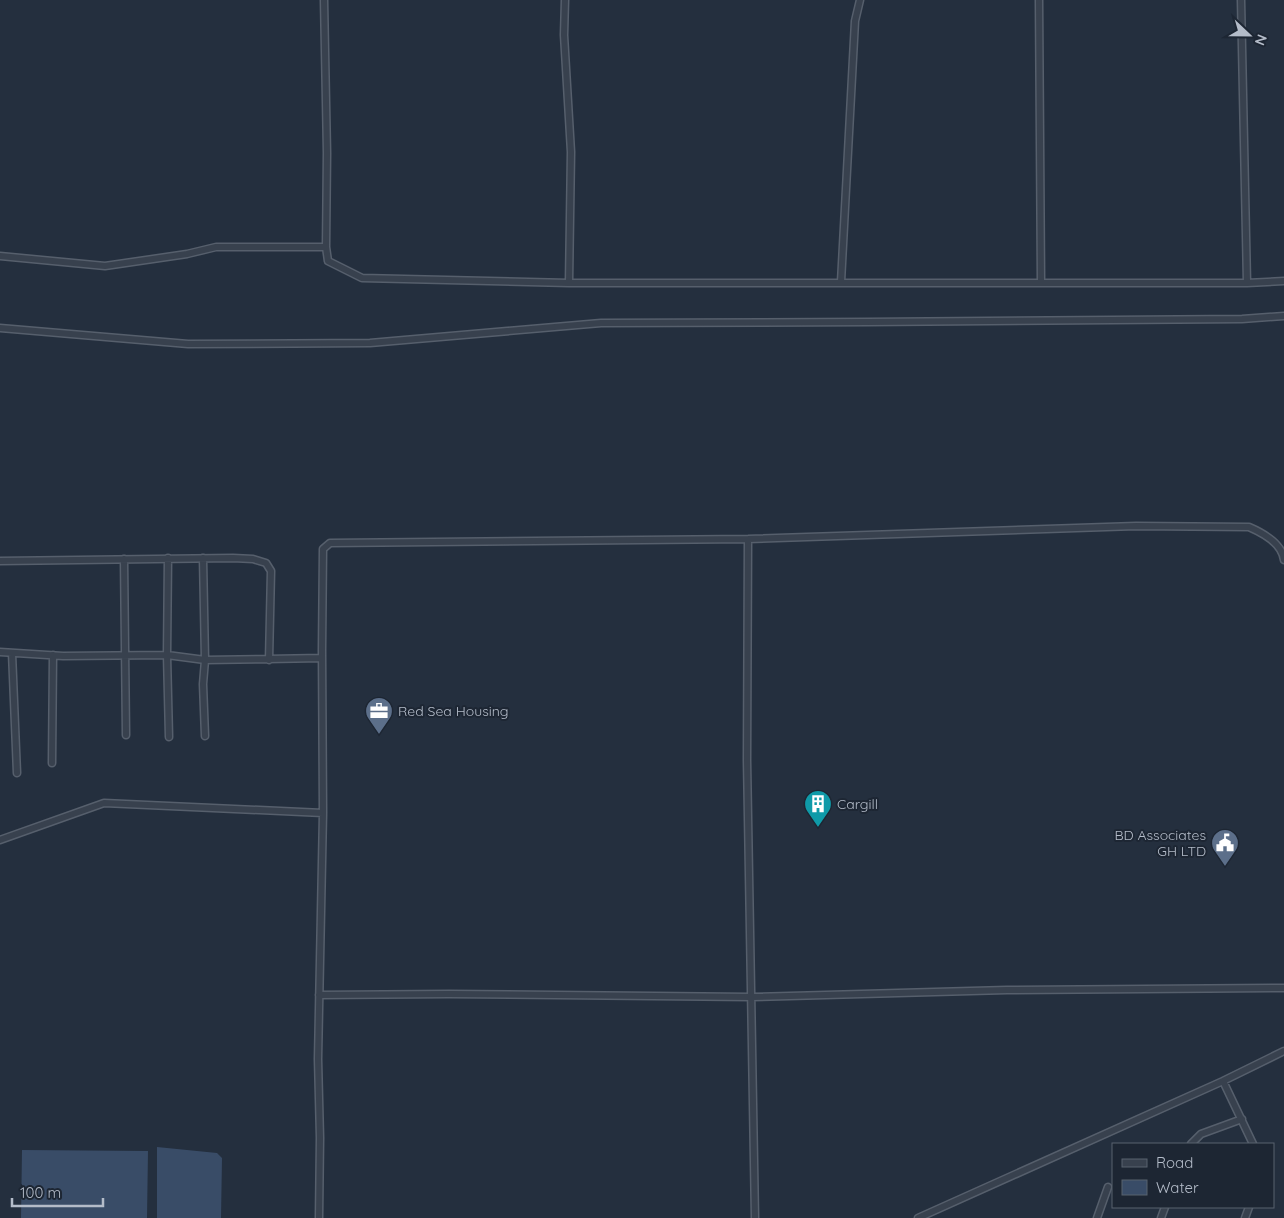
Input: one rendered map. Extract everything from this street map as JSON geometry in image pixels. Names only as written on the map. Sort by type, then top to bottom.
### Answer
[{"type":"street","points":[[324,0],[324,76],[328,153],[326,247],[328,261],[362,278],[569,283],[841,282],[1041,284],[1247,283],[1284,281]]},
{"type":"street","points":[[565,0],[564,35],[571,152],[569,283]]},
{"type":"street","points":[[841,282],[856,21],[860,0]]},
{"type":"street","points":[[1039,0],[1041,284]]},
{"type":"street","points":[[1242,0],[1247,283]]},
{"type":"street","points":[[0,256],[105,266],[187,254],[216,247],[326,247]]},
{"type":"street","points":[[0,328],[188,344],[370,343],[601,323],[868,322],[1284,316]]},
{"type":"street","points":[[319,1218],[319,995],[323,813],[323,549],[330,544],[748,539],[1093,527],[1250,527],[1264,533],[1284,556],[1284,560]]},
{"type":"street","points":[[748,539],[747,760],[755,1218]]},
{"type":"street","points":[[168,558],[167,655],[169,737]]},
{"type":"street","points":[[0,561],[203,558],[253,559],[266,563],[271,571],[269,660]]},
{"type":"street","points":[[203,558],[206,660],[203,684],[205,736]]},
{"type":"street","points":[[124,559],[126,736]]},
{"type":"street","points":[[0,652],[53,655],[167,655],[206,660],[322,658]]},
{"type":"street","points":[[12,653],[17,773]]},
{"type":"street","points":[[52,763],[53,655]]},
{"type":"street","points":[[0,840],[104,802],[323,813]]},
{"type":"street","points":[[319,995],[449,994],[752,997],[1007,990],[1284,988]]},
{"type":"street","points":[[918,1218],[1223,1081],[1284,1051]]},
{"type":"street","points":[[1223,1081],[1253,1143]]},
{"type":"street","points":[[1192,1143],[1201,1134],[1242,1119]]},
{"type":"street","points":[[1097,1218],[1108,1187]]},
{"type":"water","points":[[157,1147],[217,1153],[222,1158],[221,1218],[157,1218]]},
{"type":"water","points":[[22,1150],[148,1151],[147,1218],[21,1218]]},
{"type":"place","name":"Red Sea Housing","points":[[379,735]]},
{"type":"place","name":"Cargill","points":[[818,828]]},
{"type":"place","name":"BD Associates GH LTD","points":[[1225,867]]}]
